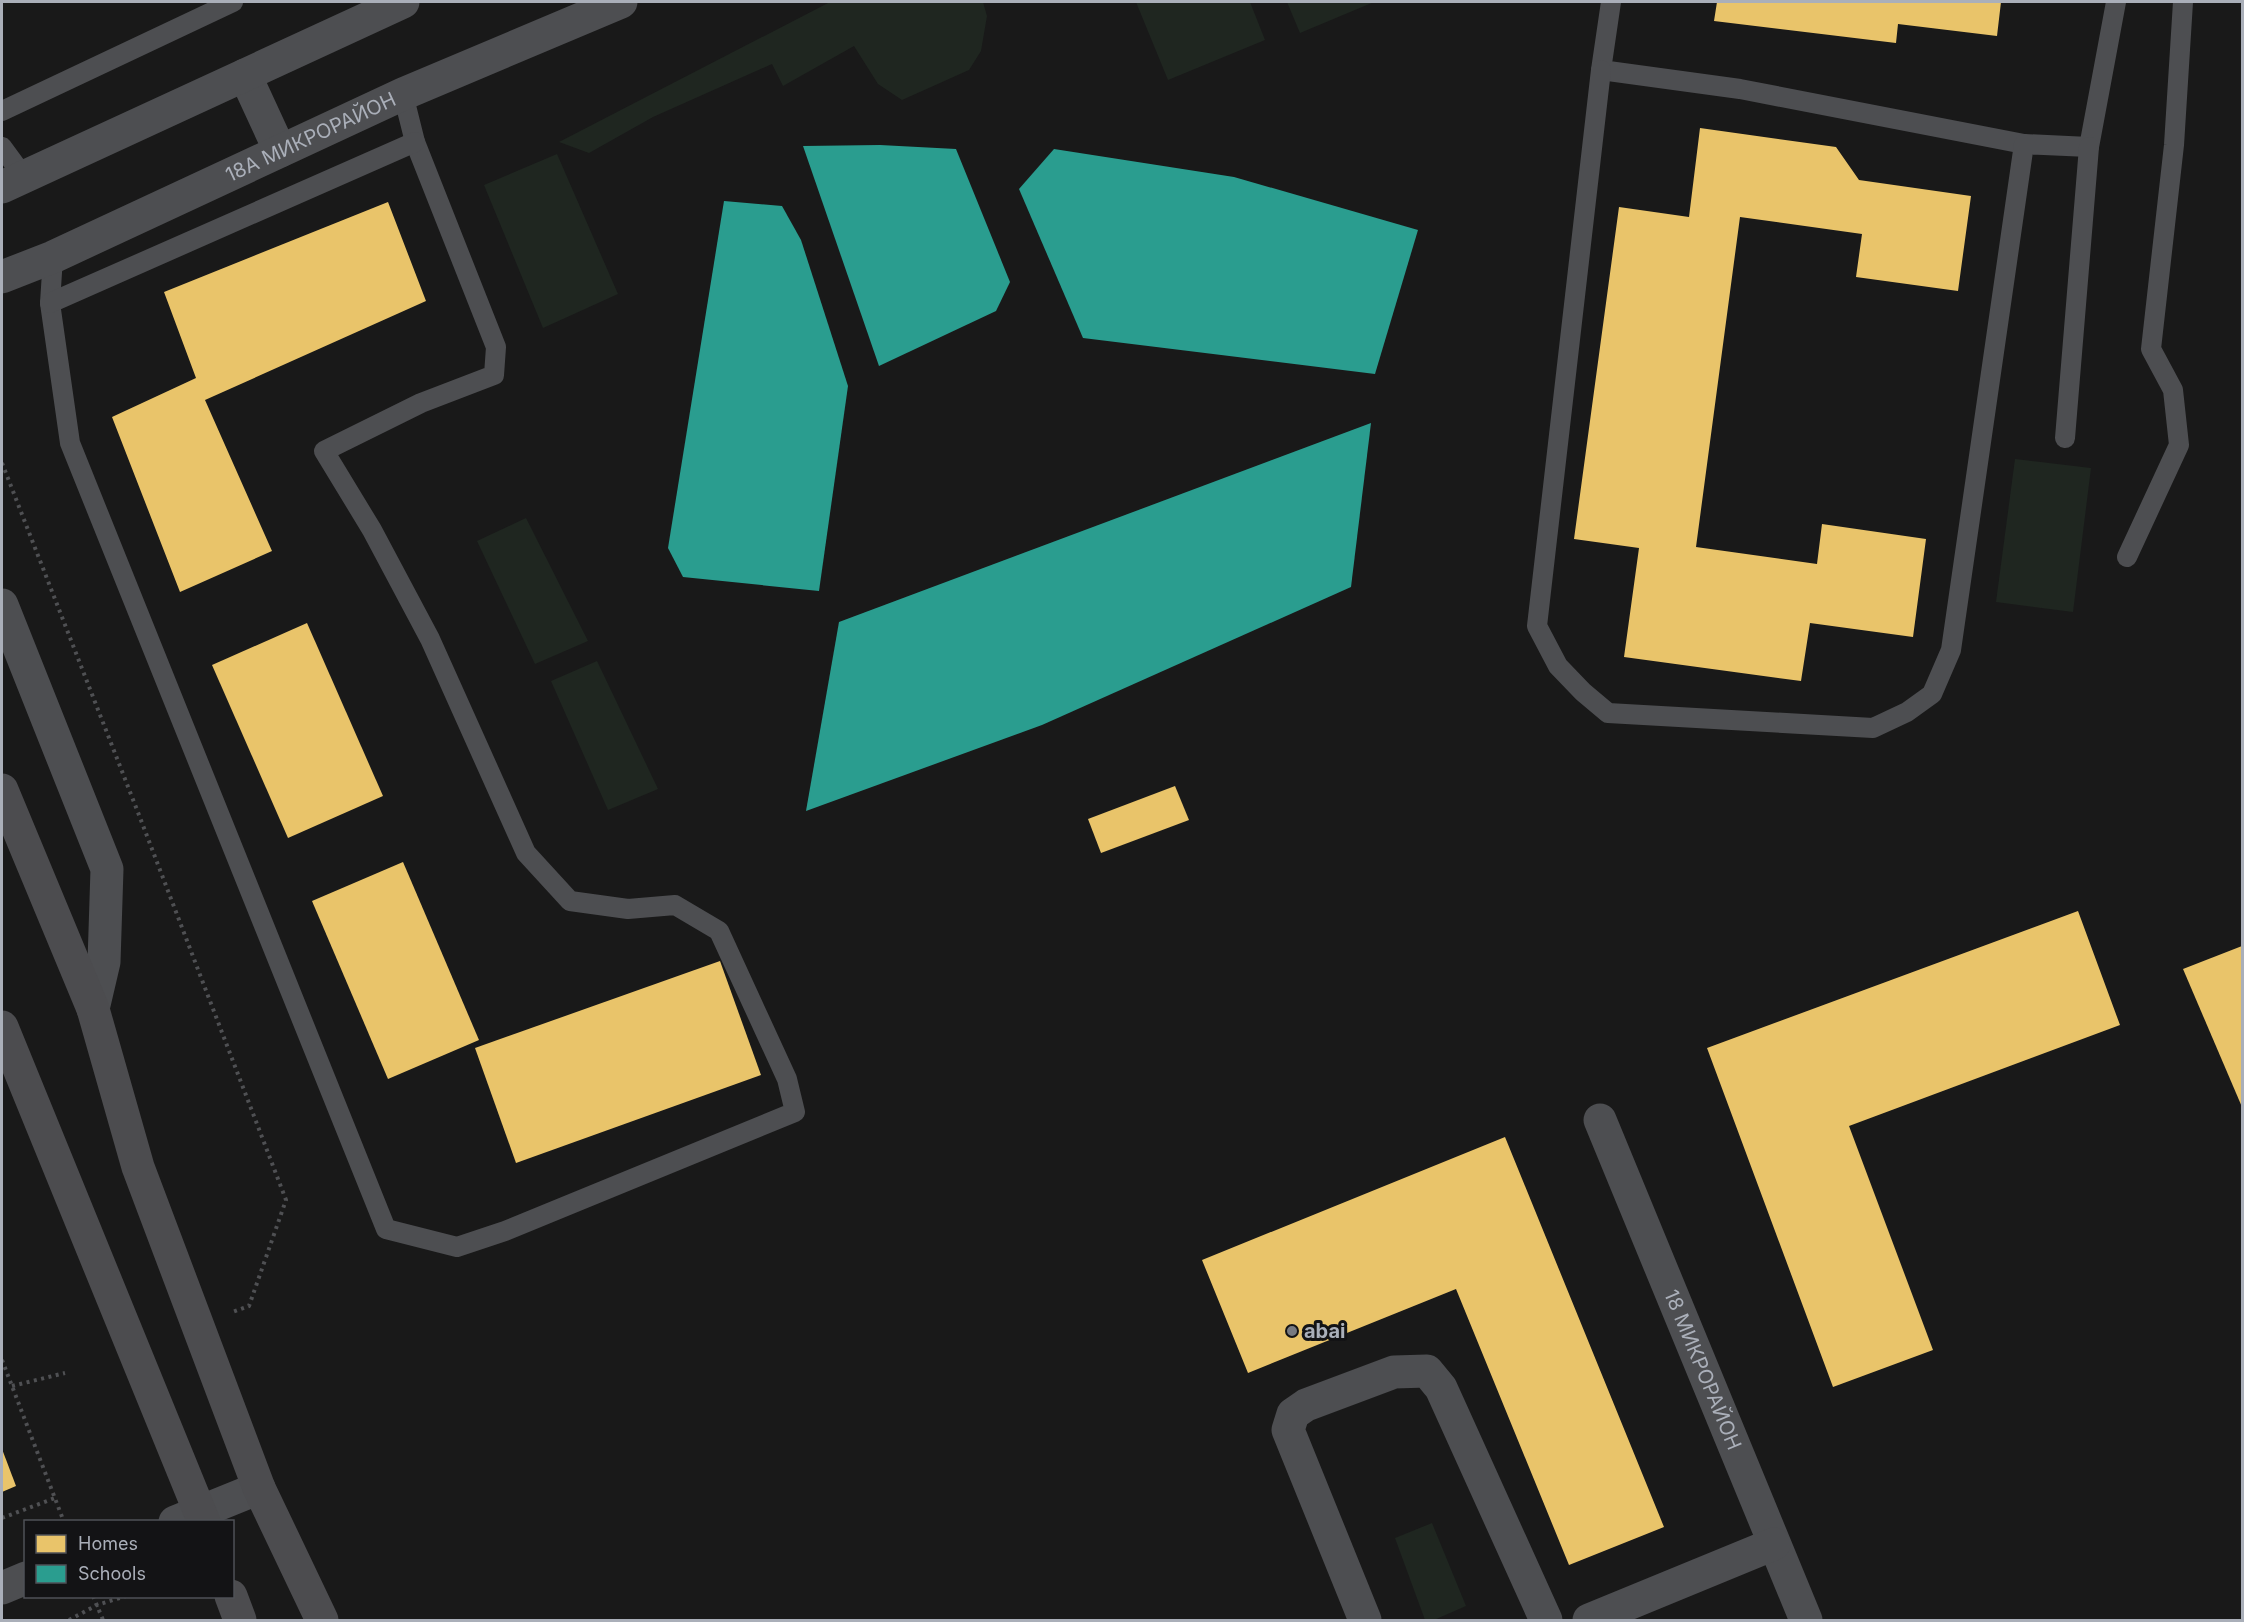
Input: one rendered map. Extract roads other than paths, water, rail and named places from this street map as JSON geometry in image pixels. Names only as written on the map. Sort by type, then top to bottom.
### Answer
[{"type":"main road","points":[[2,790],[93,1009],[138,1167],[260,1488],[322,1620]]},
{"type":"main road","points":[[2,1027],[193,1518]]},
{"type":"main road","points":[[232,1598],[240,1620]]},
{"type":"street","points":[[13,182],[403,2]]},
{"type":"street","name":"18А МИКРОРАЙОН","points":[[2,277],[52,257],[404,94],[621,2]]},
{"type":"street","points":[[245,75],[280,151]]},
{"type":"street","points":[[2,605],[107,869],[104,962],[93,1009]]},
{"type":"street","name":"18 МИКРОРАЙОН","points":[[1600,1120],[1806,1620]]},
{"type":"street","points":[[1365,1620],[1288,1430],[1293,1414],[1306,1405],[1394,1372],[1427,1371],[1441,1388],[1546,1620]]},
{"type":"street","points":[[193,1518],[260,1488]]},
{"type":"street","points":[[1589,1620],[1774,1544]]},
{"type":"street","points":[[2,1587],[24,1579]]},
{"type":"lane","points":[[2,111],[233,2]]},
{"type":"lane","points":[[1611,2],[1601,70],[1537,626],[1558,666],[1583,692],[1608,713],[1873,728],[1907,712],[1932,694],[1951,650],[2024,144]]},
{"type":"lane","points":[[2065,438],[2089,147],[2116,2]]},
{"type":"lane","points":[[2127,557],[2179,445],[2173,390],[2151,349],[2174,145],[2183,2]]},
{"type":"lane","points":[[1601,70],[1740,88],[2024,144],[2089,147]]},
{"type":"lane","points":[[52,257],[50,303],[70,443],[386,1229],[457,1247],[505,1231],[795,1112],[787,1079],[719,931],[675,905],[628,909],[570,901],[526,853],[430,639],[372,530],[324,451],[421,403],[494,375],[496,347],[415,142],[404,94]]},
{"type":"lane","points":[[50,303],[415,142]]},
{"type":"lane","points":[[2,147],[13,182]]},
{"type":"place","name":"abai","points":[[1292,1331]]}]
